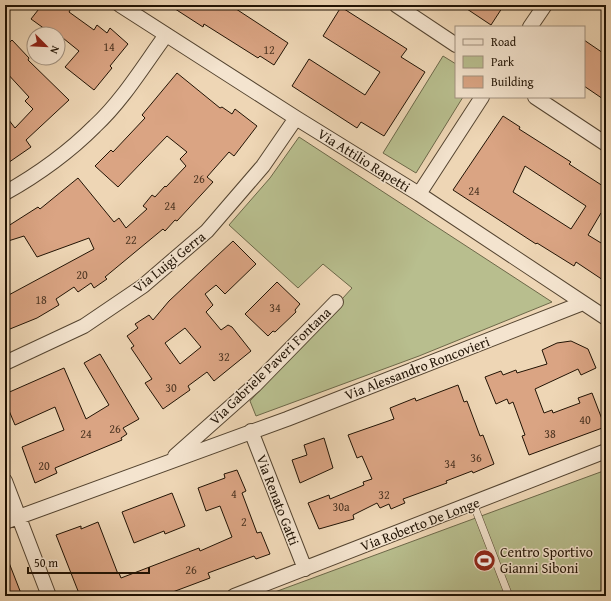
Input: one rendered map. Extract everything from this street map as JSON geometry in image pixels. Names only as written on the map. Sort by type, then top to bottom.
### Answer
[{"type":"street","name":"Via Attilio Rapetti","points":[[120,5],[296,118],[419,194],[606,318]]},
{"type":"street","points":[[396,5],[455,44]]},
{"type":"street","points":[[531,26],[545,5]]},
{"type":"street","points":[[5,193],[60,156],[96,125],[128,88],[166,35]]},
{"type":"street","points":[[419,194],[481,98]]},
{"type":"street","points":[[537,98],[606,144]]},
{"type":"street","name":"Via Luigi Gerra","points":[[5,363],[84,326],[143,286],[207,231],[263,166],[296,118]]},
{"type":"street","name":"Via Gabriele Paveri Fontana","points":[[169,461],[255,385],[336,302]]},
{"type":"street","name":"Via Alessandro Roncovieri","points":[[251,431],[583,303]]},
{"type":"street","name":"Via Gabriele Paveri Fontana","points":[[5,522],[251,431]]},
{"type":"street","name":"Via Renato Gatti","points":[[251,431],[305,569]]},
{"type":"street","name":"Via Roberto De Longe","points":[[234,596],[606,451]]},
{"type":"street","points":[[5,481],[49,596]]},
{"type":"lane","points":[[473,503],[509,596]]},
{"type":"green space","points":[[443,56],[455,63],[455,98],[462,98],[416,173],[383,153]]},
{"type":"green space","points":[[299,137],[552,302],[419,356],[256,416],[250,401],[352,288],[323,264],[298,288],[229,225],[270,178]]},
{"type":"green space","name":"Centro Sportivo Gianni Siboni","points":[[606,470],[606,596],[264,596]]},
{"type":"building","points":[[42,5],[73,5],[69,12],[94,30],[97,25],[107,33],[110,28],[128,44],[110,66],[112,68],[94,90],[65,67],[79,51],[66,40],[66,26],[41,26],[31,19]]},
{"type":"building","points":[[169,5],[230,5],[288,43],[274,65],[260,56],[258,58],[204,24],[203,27]]},
{"type":"building","points":[[461,5],[504,5],[491,25]]},
{"type":"building","points":[[341,7],[407,49],[401,57],[425,72],[384,136],[361,122],[357,128],[292,86],[309,59],[365,95],[380,72],[323,36]]},
{"type":"building","points":[[12,40],[26,55],[26,66],[34,66],[69,100],[26,140],[31,147],[5,165],[5,115],[15,128],[33,109],[25,101],[29,97],[5,71],[5,47]]},
{"type":"building","points":[[585,41],[606,55],[606,101],[585,87]]},
{"type":"building","points":[[177,73],[220,108],[222,107],[232,114],[235,109],[257,126],[234,156],[229,152],[207,177],[213,182],[177,221],[175,220],[165,231],[163,229],[105,277],[107,279],[94,288],[91,283],[78,292],[74,287],[56,299],[59,305],[37,318],[5,331],[5,297],[94,249],[89,238],[37,257],[24,236],[5,242],[5,228],[38,207],[40,209],[78,178],[114,222],[119,218],[126,228],[147,209],[143,206],[152,195],[155,197],[186,166],[180,159],[187,152],[167,136],[118,187],[95,166],[111,150],[113,152],[145,118],[142,115]]},
{"type":"building","points":[[503,116],[520,127],[519,129],[571,162],[569,164],[606,188],[606,216],[601,213],[588,235],[606,246],[606,282],[576,262],[574,266],[537,243],[536,244],[453,190]],"holes":[[[525,166],[586,206],[571,229],[513,192]]]},
{"type":"building","points":[[233,241],[256,264],[225,294],[216,285],[205,294],[213,305],[206,312],[221,330],[228,325],[232,327],[251,351],[214,381],[207,372],[188,386],[190,390],[163,409],[145,383],[152,379],[131,348],[134,346],[127,336],[138,328],[135,324],[149,315],[153,320],[169,301]],"holes":[[[185,328],[201,347],[180,364],[165,343]]]},
{"type":"building","points":[[277,282],[300,304],[295,310],[296,312],[275,332],[273,331],[268,336],[245,314]]},
{"type":"building","points":[[571,341],[588,349],[596,368],[581,375],[578,369],[535,389],[544,413],[552,410],[553,413],[580,403],[578,398],[592,393],[605,427],[529,455],[522,436],[525,435],[513,402],[509,404],[507,399],[496,404],[485,377],[501,371],[503,375],[516,370],[517,373],[547,364],[542,350],[557,343]]},
{"type":"building","points":[[100,354],[139,419],[123,428],[127,434],[121,438],[122,440],[55,468],[57,473],[35,483],[22,447],[64,430],[55,407],[15,425],[5,401],[5,394],[64,368],[86,419],[109,405],[84,363]]},
{"type":"building","points":[[458,385],[464,402],[467,401],[480,436],[483,435],[494,464],[473,473],[472,471],[446,481],[447,483],[403,499],[405,503],[391,509],[389,504],[380,508],[377,503],[353,515],[354,519],[319,529],[308,503],[329,495],[330,499],[364,485],[363,482],[372,479],[362,456],[357,458],[348,435],[394,419],[390,408],[415,398],[416,401]]},
{"type":"building","points":[[324,438],[333,468],[300,483],[292,460],[307,455],[304,445]]},
{"type":"building","points":[[237,470],[246,491],[242,493],[257,533],[261,532],[270,554],[256,559],[254,556],[208,573],[210,578],[162,596],[80,596],[56,535],[81,526],[81,529],[98,522],[118,574],[119,573],[121,578],[199,548],[200,551],[232,537],[220,506],[206,511],[198,488],[225,478],[224,474]]},
{"type":"building","points":[[172,493],[185,526],[165,534],[164,531],[134,543],[122,512]]},
{"type":"building","points":[[6,555],[22,596],[5,596]]},
{"type":"place","name":"Centro Sportivo Gianni Siboni","points":[[484,560]]}]
